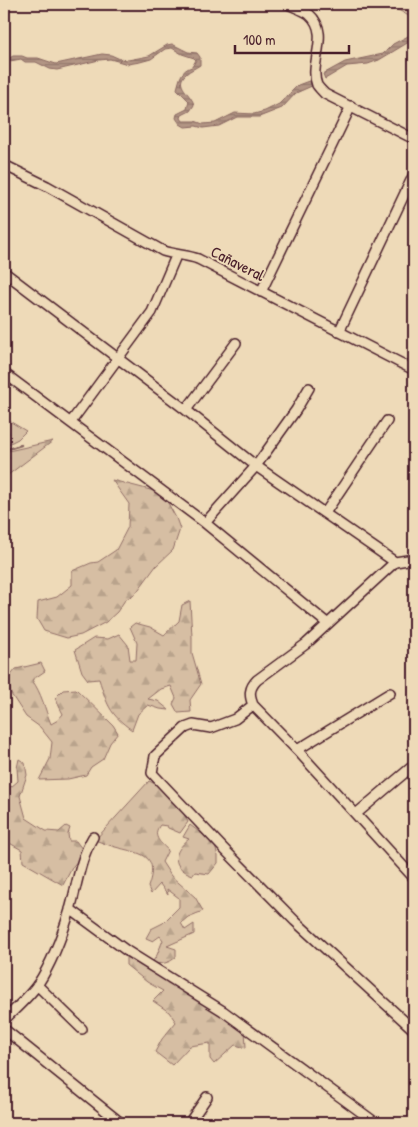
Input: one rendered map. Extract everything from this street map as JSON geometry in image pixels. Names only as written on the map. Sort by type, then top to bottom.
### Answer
[{"type":"street","points":[[288,4],[309,14],[318,28],[319,42],[315,76],[318,86],[331,98],[351,106],[414,139]]},
{"type":"street","points":[[261,292],[351,106]]},
{"type":"street","name":"Cañaveral","points":[[4,165],[47,186],[163,251],[176,256],[187,255],[198,259],[414,370]]},
{"type":"street","points":[[339,332],[414,174]]},
{"type":"street","points":[[71,422],[152,312],[176,256]]},
{"type":"street","points":[[4,272],[186,410],[256,466],[395,562]]},
{"type":"street","points":[[186,410],[236,344]]},
{"type":"street","points":[[4,373],[205,523],[328,624]]},
{"type":"street","points":[[205,523],[256,466],[296,410],[309,388]]},
{"type":"street","points":[[325,513],[387,421]]},
{"type":"street","points":[[414,559],[395,562],[306,644],[271,668],[252,684],[250,690],[250,698],[253,705],[298,750],[414,878]]},
{"type":"street","points":[[298,750],[390,693]]},
{"type":"street","points":[[253,705],[235,719],[211,728],[193,725],[185,728],[155,756],[152,773],[295,921],[414,1030]]},
{"type":"street","points":[[356,814],[414,765]]},
{"type":"street","points":[[4,1020],[37,985],[55,956],[88,845],[93,837]]},
{"type":"street","points":[[70,909],[128,951],[223,1011],[376,1123]]},
{"type":"street","points":[[37,985],[82,1029]]},
{"type":"street","points":[[6,1035],[121,1123]]},
{"type":"street","points":[[189,1123],[207,1097]]},
{"type":"green space","points":[[388,4],[414,4],[414,19]]},
{"type":"green space","points":[[4,422],[11,422],[26,431],[18,439],[4,446]]},
{"type":"green space","points":[[53,441],[4,478],[4,452]]},
{"type":"green space","points":[[112,480],[158,492],[168,503],[180,529],[173,550],[156,566],[136,593],[125,600],[117,612],[106,622],[81,635],[67,638],[44,631],[37,619],[38,602],[57,597],[72,585],[72,571],[98,562],[116,550],[128,527],[129,504]]},
{"type":"green space","points":[[190,601],[192,653],[201,684],[190,700],[191,712],[178,713],[173,704],[176,698],[171,686],[161,689],[148,699],[158,701],[169,710],[148,705],[138,714],[132,730],[118,719],[110,708],[99,679],[88,680],[82,672],[75,650],[94,638],[108,639],[119,634],[128,645],[130,660],[136,660],[137,643],[130,627],[135,623],[150,627],[164,635],[179,621],[182,605]]},
{"type":"green space","points":[[41,663],[45,671],[32,680],[41,696],[51,724],[63,714],[55,698],[63,690],[76,689],[113,725],[118,733],[110,743],[103,759],[91,767],[86,775],[68,779],[39,780],[50,759],[52,742],[40,727],[26,717],[11,694],[8,679],[16,669]]},
{"type":"green space","points":[[19,759],[25,763],[27,775],[20,796],[26,818],[46,831],[59,832],[66,826],[70,828],[68,834],[69,841],[76,841],[85,853],[73,866],[63,885],[23,862],[22,850],[4,840],[4,785],[11,787],[18,781],[17,768]]},
{"type":"green space","points":[[149,781],[160,786],[170,800],[182,810],[188,822],[180,833],[167,826],[160,825],[157,835],[159,841],[168,850],[162,862],[171,876],[195,897],[203,911],[188,917],[181,923],[185,930],[194,924],[194,934],[167,946],[176,949],[176,957],[162,963],[152,963],[163,940],[160,936],[153,941],[146,938],[151,929],[163,923],[179,907],[179,898],[167,889],[168,895],[160,884],[151,894],[148,887],[152,869],[147,858],[136,852],[95,840]]},
{"type":"green space","points":[[190,825],[214,843],[218,863],[209,874],[195,872],[193,875],[186,872],[181,868],[176,859],[179,849],[189,839],[183,837]]},
{"type":"green space","points":[[126,957],[245,1029],[246,1048],[235,1045],[214,1064],[210,1059],[210,1043],[190,1046],[172,1065],[155,1052],[162,1039],[176,1022],[169,1012],[153,1001],[163,991],[147,982],[126,965]]},
{"type":"shaded area","points":[[414,33],[414,39],[379,60],[368,64],[347,66],[325,79],[323,74],[345,62],[383,54],[393,44]]},
{"type":"shaded area","points":[[172,44],[188,52],[197,53],[200,57],[200,65],[189,71],[181,82],[194,105],[190,111],[182,115],[183,121],[195,121],[203,124],[215,123],[235,113],[254,114],[265,111],[279,104],[298,85],[314,79],[314,85],[296,93],[282,108],[259,117],[237,117],[219,126],[203,128],[196,126],[185,127],[176,118],[177,114],[187,109],[189,101],[177,89],[183,72],[192,67],[196,60],[172,48],[165,49],[151,59],[128,64],[110,59],[57,70],[50,69],[36,62],[25,62],[21,59],[10,61],[4,67],[4,61],[13,56],[38,58],[56,64],[102,54],[128,60],[149,56]]},
{"type":"waterway","points":[[4,450],[21,445]]}]
